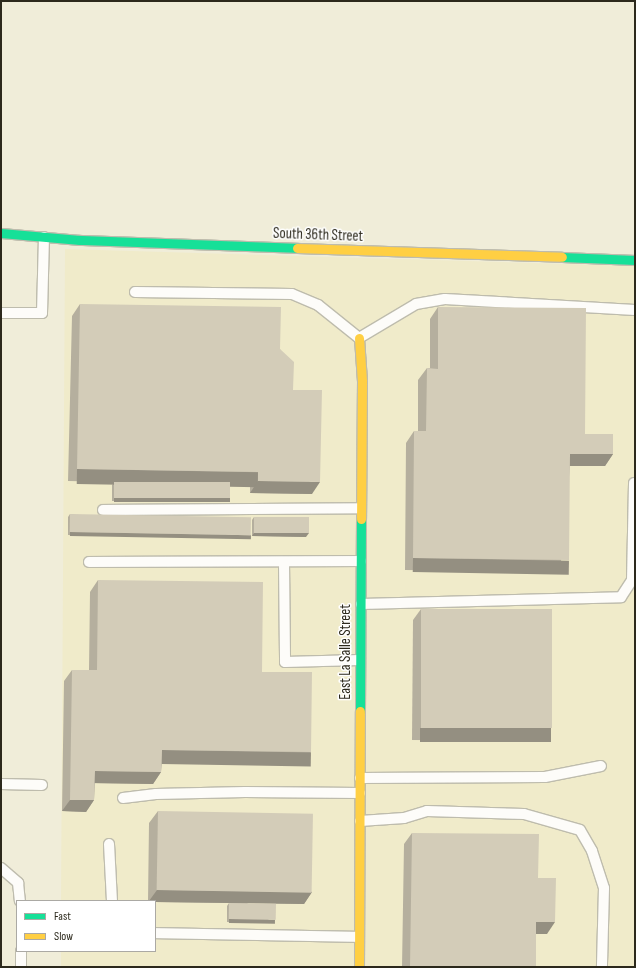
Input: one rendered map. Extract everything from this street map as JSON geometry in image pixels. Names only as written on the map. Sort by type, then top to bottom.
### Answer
[{"type":"street","name":"South 36th Street","points":[[1,233],[80,240],[635,260]]},
{"type":"street","name":"East La Salle Street","points":[[359,338],[362,381],[359,967]]},
{"type":"lane","points":[[1,313],[42,313],[44,237]]},
{"type":"lane","points":[[135,292],[292,294],[318,305],[359,338],[416,304],[445,299],[635,310]]},
{"type":"lane","points":[[360,604],[621,597],[632,580],[634,484]]},
{"type":"lane","points":[[103,510],[361,508]]},
{"type":"lane","points":[[89,562],[361,561]]},
{"type":"lane","points":[[284,562],[285,662],[360,660]]},
{"type":"lane","points":[[360,778],[545,777],[601,766]]},
{"type":"lane","points":[[1,784],[42,785]]},
{"type":"lane","points":[[123,798],[156,794],[360,793]]},
{"type":"lane","points":[[360,821],[404,818],[427,811],[524,814],[580,830],[592,852],[604,888],[602,967]]},
{"type":"lane","points":[[109,844],[112,900]]},
{"type":"lane","points":[[1,868],[18,883],[20,900]]},
{"type":"lane","points":[[156,934],[359,938]]},
{"type":"lane","points":[[21,952],[21,967]]},
{"type":"shaded area","points":[[65,249],[635,266],[635,967],[61,967],[61,952],[156,952],[156,900],[61,900]]},
{"type":"building","points":[[80,304],[281,307],[280,349],[294,362],[293,390],[322,390],[320,482],[258,481],[258,472],[77,469]]},
{"type":"building","points":[[438,307],[586,308],[585,434],[613,434],[613,454],[570,454],[569,560],[413,558],[414,431],[426,431],[427,368],[438,369]]},
{"type":"building","points":[[114,482],[230,482],[230,498],[114,498]]},
{"type":"building","points":[[70,514],[251,517],[251,535],[70,532]]},
{"type":"building","points":[[254,517],[309,517],[309,533],[254,533]]},
{"type":"building","points":[[98,580],[263,582],[262,672],[312,672],[311,752],[162,750],[161,772],[95,771],[94,800],[70,800],[72,670],[97,670]]},
{"type":"building","points":[[421,609],[552,609],[552,728],[421,728]]},
{"type":"building","points":[[158,811],[313,814],[312,893],[157,890]]},
{"type":"building","points":[[412,833],[539,834],[538,878],[556,878],[555,922],[536,922],[536,967],[410,967]]},
{"type":"building","points":[[229,903],[276,904],[276,920],[229,919]]},
{"type":"traffic: fast","points":[[1,233],[80,240],[297,248]]},
{"type":"traffic: fast","points":[[562,257],[635,260]]},
{"type":"traffic: fast","points":[[360,711],[361,519]]},
{"type":"traffic: slow","points":[[297,248],[562,257]]},
{"type":"traffic: slow","points":[[359,338],[362,381],[361,519]]},
{"type":"traffic: slow","points":[[359,967],[360,711]]}]
